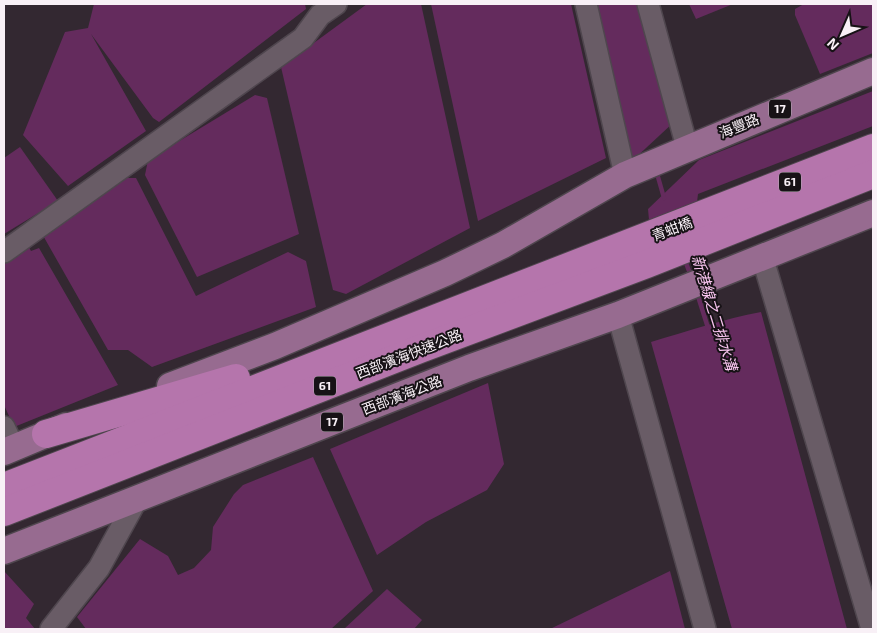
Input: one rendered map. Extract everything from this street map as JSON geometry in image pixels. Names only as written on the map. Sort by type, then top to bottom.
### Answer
[{"type":"highway","name":"61","points":[[711,226],[873,148]]},
{"type":"highway","name":"61","points":[[711,226],[873,174]]},
{"type":"highway","name":"青蚶橋","points":[[642,253],[711,226]]},
{"type":"highway","points":[[46,434],[223,383],[383,321],[642,253]]},
{"type":"highway","name":"西部濱海快速公路","points":[[4,487],[412,327],[642,253]]},
{"type":"highway","name":"西部濱海快速公路","points":[[4,512],[420,349],[642,253]]},
{"type":"main road","name":"海豐路","points":[[687,147],[873,71]]},
{"type":"main road","name":"17","points":[[7,442],[46,434],[275,346],[503,245],[625,175],[687,147]]},
{"type":"main road","name":"17","points":[[762,256],[873,214]]},
{"type":"main road","name":"西部濱海公路","points":[[4,551],[469,368],[618,315],[661,296],[729,272],[762,256]]},
{"type":"street","points":[[4,252],[303,38],[320,15],[336,4]]},
{"type":"street","points":[[586,4],[625,175]]},
{"type":"street","points":[[648,4],[687,147]]},
{"type":"street","points":[[762,256],[872,629]]},
{"type":"street","points":[[618,315],[705,629]]},
{"type":"street","points":[[51,629],[99,568],[137,499]]},
{"type":"shaded area","points":[[94,4],[305,4],[306,9],[159,122],[153,118],[91,34],[146,131],[68,186],[23,135],[65,32],[88,28]]},
{"type":"shaded area","points":[[367,4],[421,4],[470,228],[346,294],[333,290],[281,67]]},
{"type":"shaded area","points":[[431,4],[571,4],[606,158],[478,221]]},
{"type":"shaded area","points":[[596,4],[642,4],[674,122],[632,161]]},
{"type":"shaded area","points":[[689,4],[733,4],[696,19]]},
{"type":"shaded area","points":[[804,4],[873,4],[873,53],[820,74],[795,15],[795,9]]},
{"type":"shaded area","points":[[873,91],[873,126],[698,194],[697,202],[649,220],[648,209],[699,160]]},
{"type":"shaded area","points":[[255,95],[267,98],[299,234],[197,277],[145,175],[148,160]]},
{"type":"shaded area","points":[[20,147],[58,201],[4,234],[4,158]]},
{"type":"shaded area","points":[[123,178],[136,178],[196,296],[288,252],[306,261],[316,307],[152,367],[128,350],[108,350],[41,232]]},
{"type":"shaded area","points":[[26,242],[31,251],[39,248],[118,385],[14,427],[4,405],[4,257]]},
{"type":"shaded area","points":[[761,312],[847,629],[732,629],[651,342]]},
{"type":"shaded area","points":[[488,383],[504,464],[487,490],[426,522],[377,555],[330,449]]},
{"type":"shaded area","points":[[313,457],[373,591],[331,629],[86,629],[77,617],[140,539],[168,556],[178,575],[194,568],[211,550],[213,527],[234,494],[243,485]]},
{"type":"shaded area","points":[[4,571],[34,604],[26,618],[35,629],[4,629]]},
{"type":"shaded area","points":[[670,571],[685,629],[550,629]]},
{"type":"shaded area","points":[[387,589],[422,620],[414,629],[344,629]]},
{"type":"waterway","name":"新港線之二排水溝","points":[[656,170],[664,198]]},
{"type":"waterway","name":"新港線之二排水溝","points":[[684,258],[691,276]]},
{"type":"waterway","name":"新港線之二排水溝","points":[[697,293],[709,331]]}]
